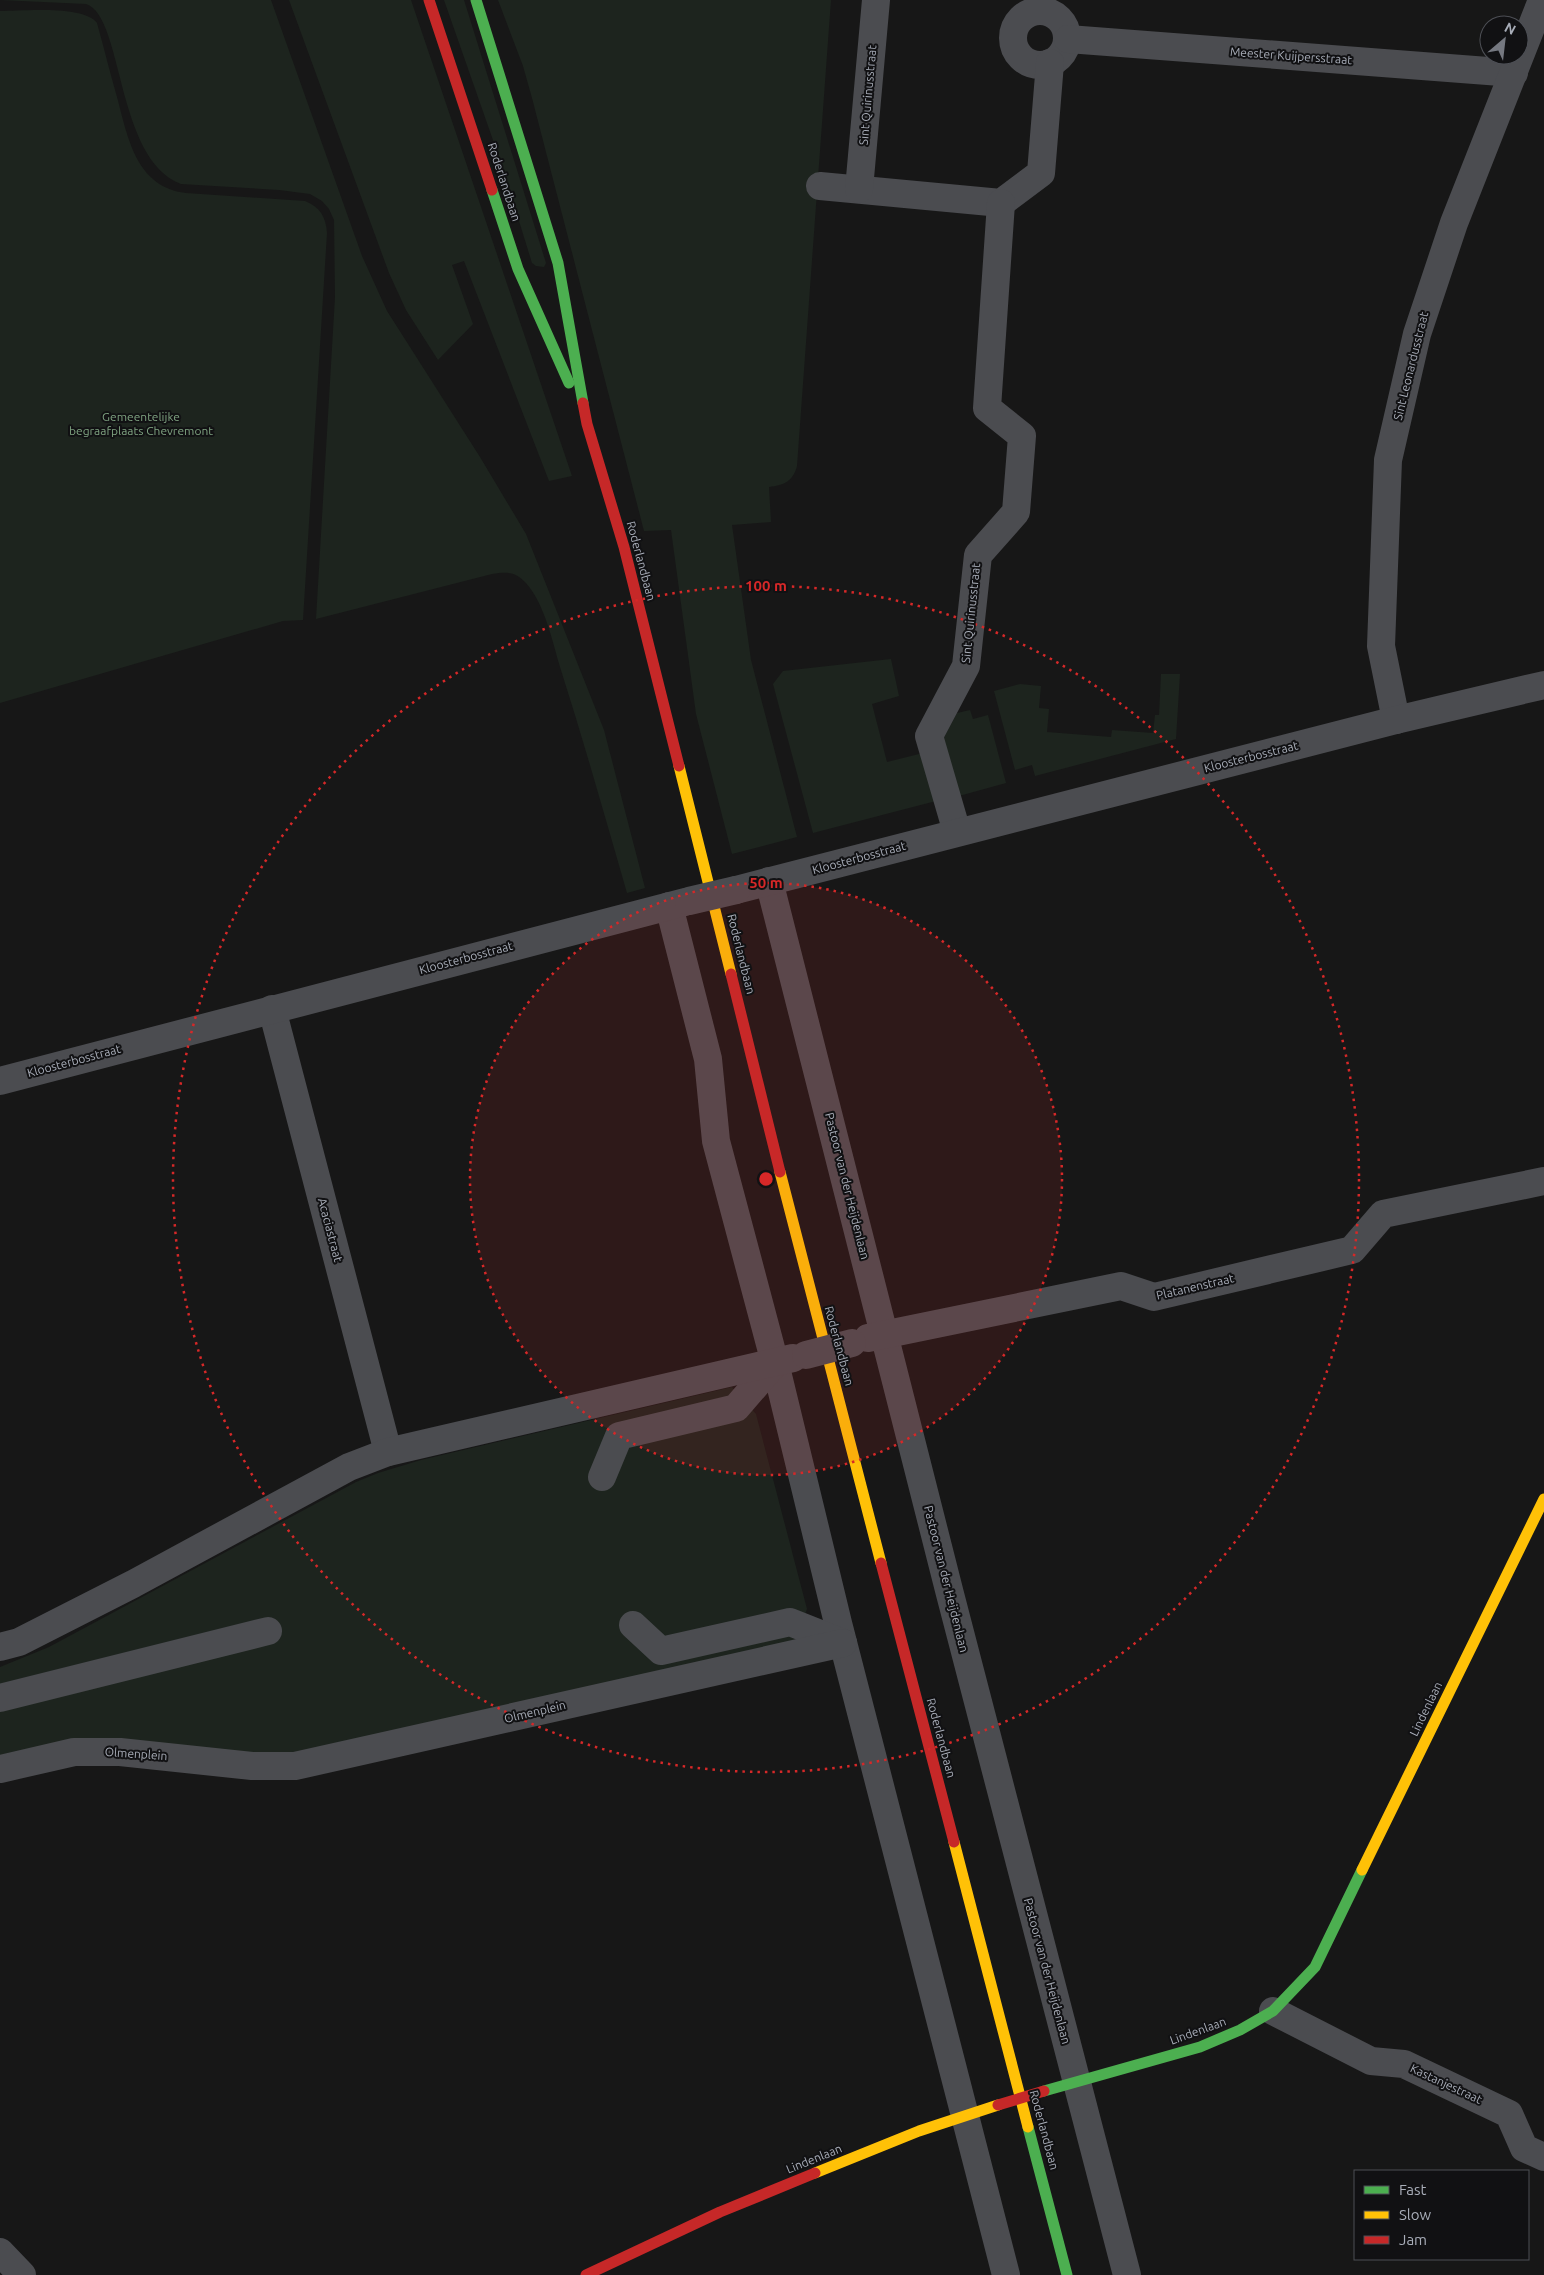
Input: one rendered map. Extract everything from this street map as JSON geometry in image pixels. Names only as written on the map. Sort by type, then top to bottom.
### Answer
[{"type":"main road","name":"Roderlandbaan","points":[[428,0],[518,269],[587,424]]},
{"type":"main road","name":"Roderlandbaan","points":[[476,0],[558,263],[587,424],[624,547],[821,1334],[1068,2275]]},
{"type":"main road","name":"Lindenlaan","points":[[586,2275],[720,2212],[964,2115],[1200,2046],[1240,2030],[1273,2011],[1315,1967],[1544,1499]]},
{"type":"street","name":"Sint Quirinusstraat","points":[[859,189],[876,0]]},
{"type":"street","name":"Sint Leonardusstraat","points":[[1396,720],[1381,646],[1388,460],[1417,334],[1454,224],[1542,0]]},
{"type":"street","points":[[1023,8],[1032,12],[1042,10],[1055,14],[1064,25],[1068,39],[1064,52],[1050,63],[1042,65],[1030,64],[1020,57],[1014,46],[1013,34],[1023,8]]},
{"type":"street","name":"Meester Kuijpersstraat","points":[[1068,39],[1514,73]]},
{"type":"street","points":[[820,186],[1001,203],[1041,173],[1050,63]]},
{"type":"street","name":"Sint Quirinusstraat","points":[[957,832],[929,736],[966,666],[978,555],[1016,512],[1022,436],[987,408],[1001,203]]},
{"type":"street","name":"Kloosterbosstraat","points":[[0,1081],[957,832],[1544,684]]},
{"type":"street","name":"Pastoor van der Heijdenlaan","points":[[769,881],[1127,2275]]},
{"type":"street","points":[[679,904],[708,1059],[716,1141],[775,1363],[843,1643],[1006,2275]]},
{"type":"street","name":"Acaciastraat","points":[[272,1009],[388,1452]]},
{"type":"street","name":"Platanenstraat","points":[[775,1363],[884,1334],[1121,1286],[1154,1297],[1352,1250],[1383,1214],[1544,1181]]},
{"type":"street","points":[[0,1648],[19,1642],[133,1584],[348,1467],[388,1452],[775,1363]]},
{"type":"street","points":[[602,1476],[619,1436],[736,1408],[775,1363]]},
{"type":"street","points":[[633,1625],[661,1650],[790,1622],[843,1643]]},
{"type":"street","points":[[0,1698],[268,1631]]},
{"type":"street","name":"Olmenplein","points":[[0,1769],[74,1752],[120,1752],[252,1766],[295,1766],[843,1643]]},
{"type":"street","name":"Kastanjestraat","points":[[1273,2011],[1371,2061],[1404,2064],[1508,2114],[1524,2148],[1544,2157]]},
{"type":"street","points":[[0,2252],[22,2275]]},
{"type":"green space","points":[[0,0],[271,0],[362,256],[387,311],[480,457],[526,534],[604,730],[645,888],[627,893],[547,623],[533,592],[522,579],[511,573],[492,574],[316,619],[335,297],[334,220],[329,209],[322,201],[310,194],[279,190],[181,184],[160,170],[144,147],[132,119],[108,34],[98,14],[86,4]]},
{"type":"green space","points":[[289,0],[411,0],[572,476],[549,481],[464,261],[452,265],[473,324],[438,360],[406,310],[389,273]]},
{"type":"green space","points":[[444,0],[464,0],[546,263],[544,267],[536,266],[532,263],[501,163]]},
{"type":"green space","points":[[498,0],[831,0],[797,466],[791,479],[780,485],[769,487],[771,522],[732,525],[751,660],[797,837],[732,854],[696,714],[671,530],[644,531],[532,98],[523,66]]},
{"type":"green space","name":"Gemeentelijke begraafplaats Chevremont","points":[[0,11],[66,11],[90,17],[97,23],[130,144],[145,171],[156,181],[169,189],[186,193],[305,201],[315,206],[324,217],[327,233],[303,620],[283,621],[0,703]]},
{"type":"green space","points":[[891,659],[899,696],[872,704],[887,762],[923,753],[936,801],[813,833],[773,684],[783,671]]},
{"type":"green space","points":[[1161,674],[1180,674],[1176,739],[1035,776],[1032,765],[1015,770],[994,691],[1020,684],[1041,686],[1039,708],[1049,709],[1047,732],[1111,737],[1112,730],[1153,733],[1155,715],[1159,715]]},
{"type":"green space","points":[[970,710],[973,719],[988,715],[1006,783],[959,796],[943,739],[957,713]]},
{"type":"green space","points":[[732,1387],[756,1414],[807,1609],[795,1644],[314,1753],[0,1757],[0,1667],[49,1647],[356,1482],[421,1460]]},
{"type":"traffic: fast","points":[[476,0],[558,263],[583,403]]},
{"type":"traffic: fast","points":[[492,190],[518,269],[569,383]]},
{"type":"traffic: fast","points":[[1044,2091],[1200,2047],[1240,2030],[1273,2011],[1315,1967],[1362,1870]]},
{"type":"traffic: fast","points":[[1028,2127],[1067,2275]]},
{"type":"traffic: slow","points":[[679,766],[731,974]]},
{"type":"traffic: slow","points":[[780,1172],[881,1563]]},
{"type":"traffic: slow","points":[[1362,1870],[1544,1499]]},
{"type":"traffic: slow","points":[[954,1842],[1028,2127]]},
{"type":"traffic: slow","points":[[815,2173],[919,2131],[998,2105]]},
{"type":"traffic: jam","points":[[429,0],[492,190]]},
{"type":"traffic: jam","points":[[583,403],[587,424],[624,547],[679,766]]},
{"type":"traffic: jam","points":[[731,974],[780,1172]]},
{"type":"traffic: jam","points":[[881,1563],[954,1842]]},
{"type":"traffic: jam","points":[[998,2105],[1044,2091]]},
{"type":"traffic: jam","points":[[586,2275],[720,2212],[815,2173]]}]
